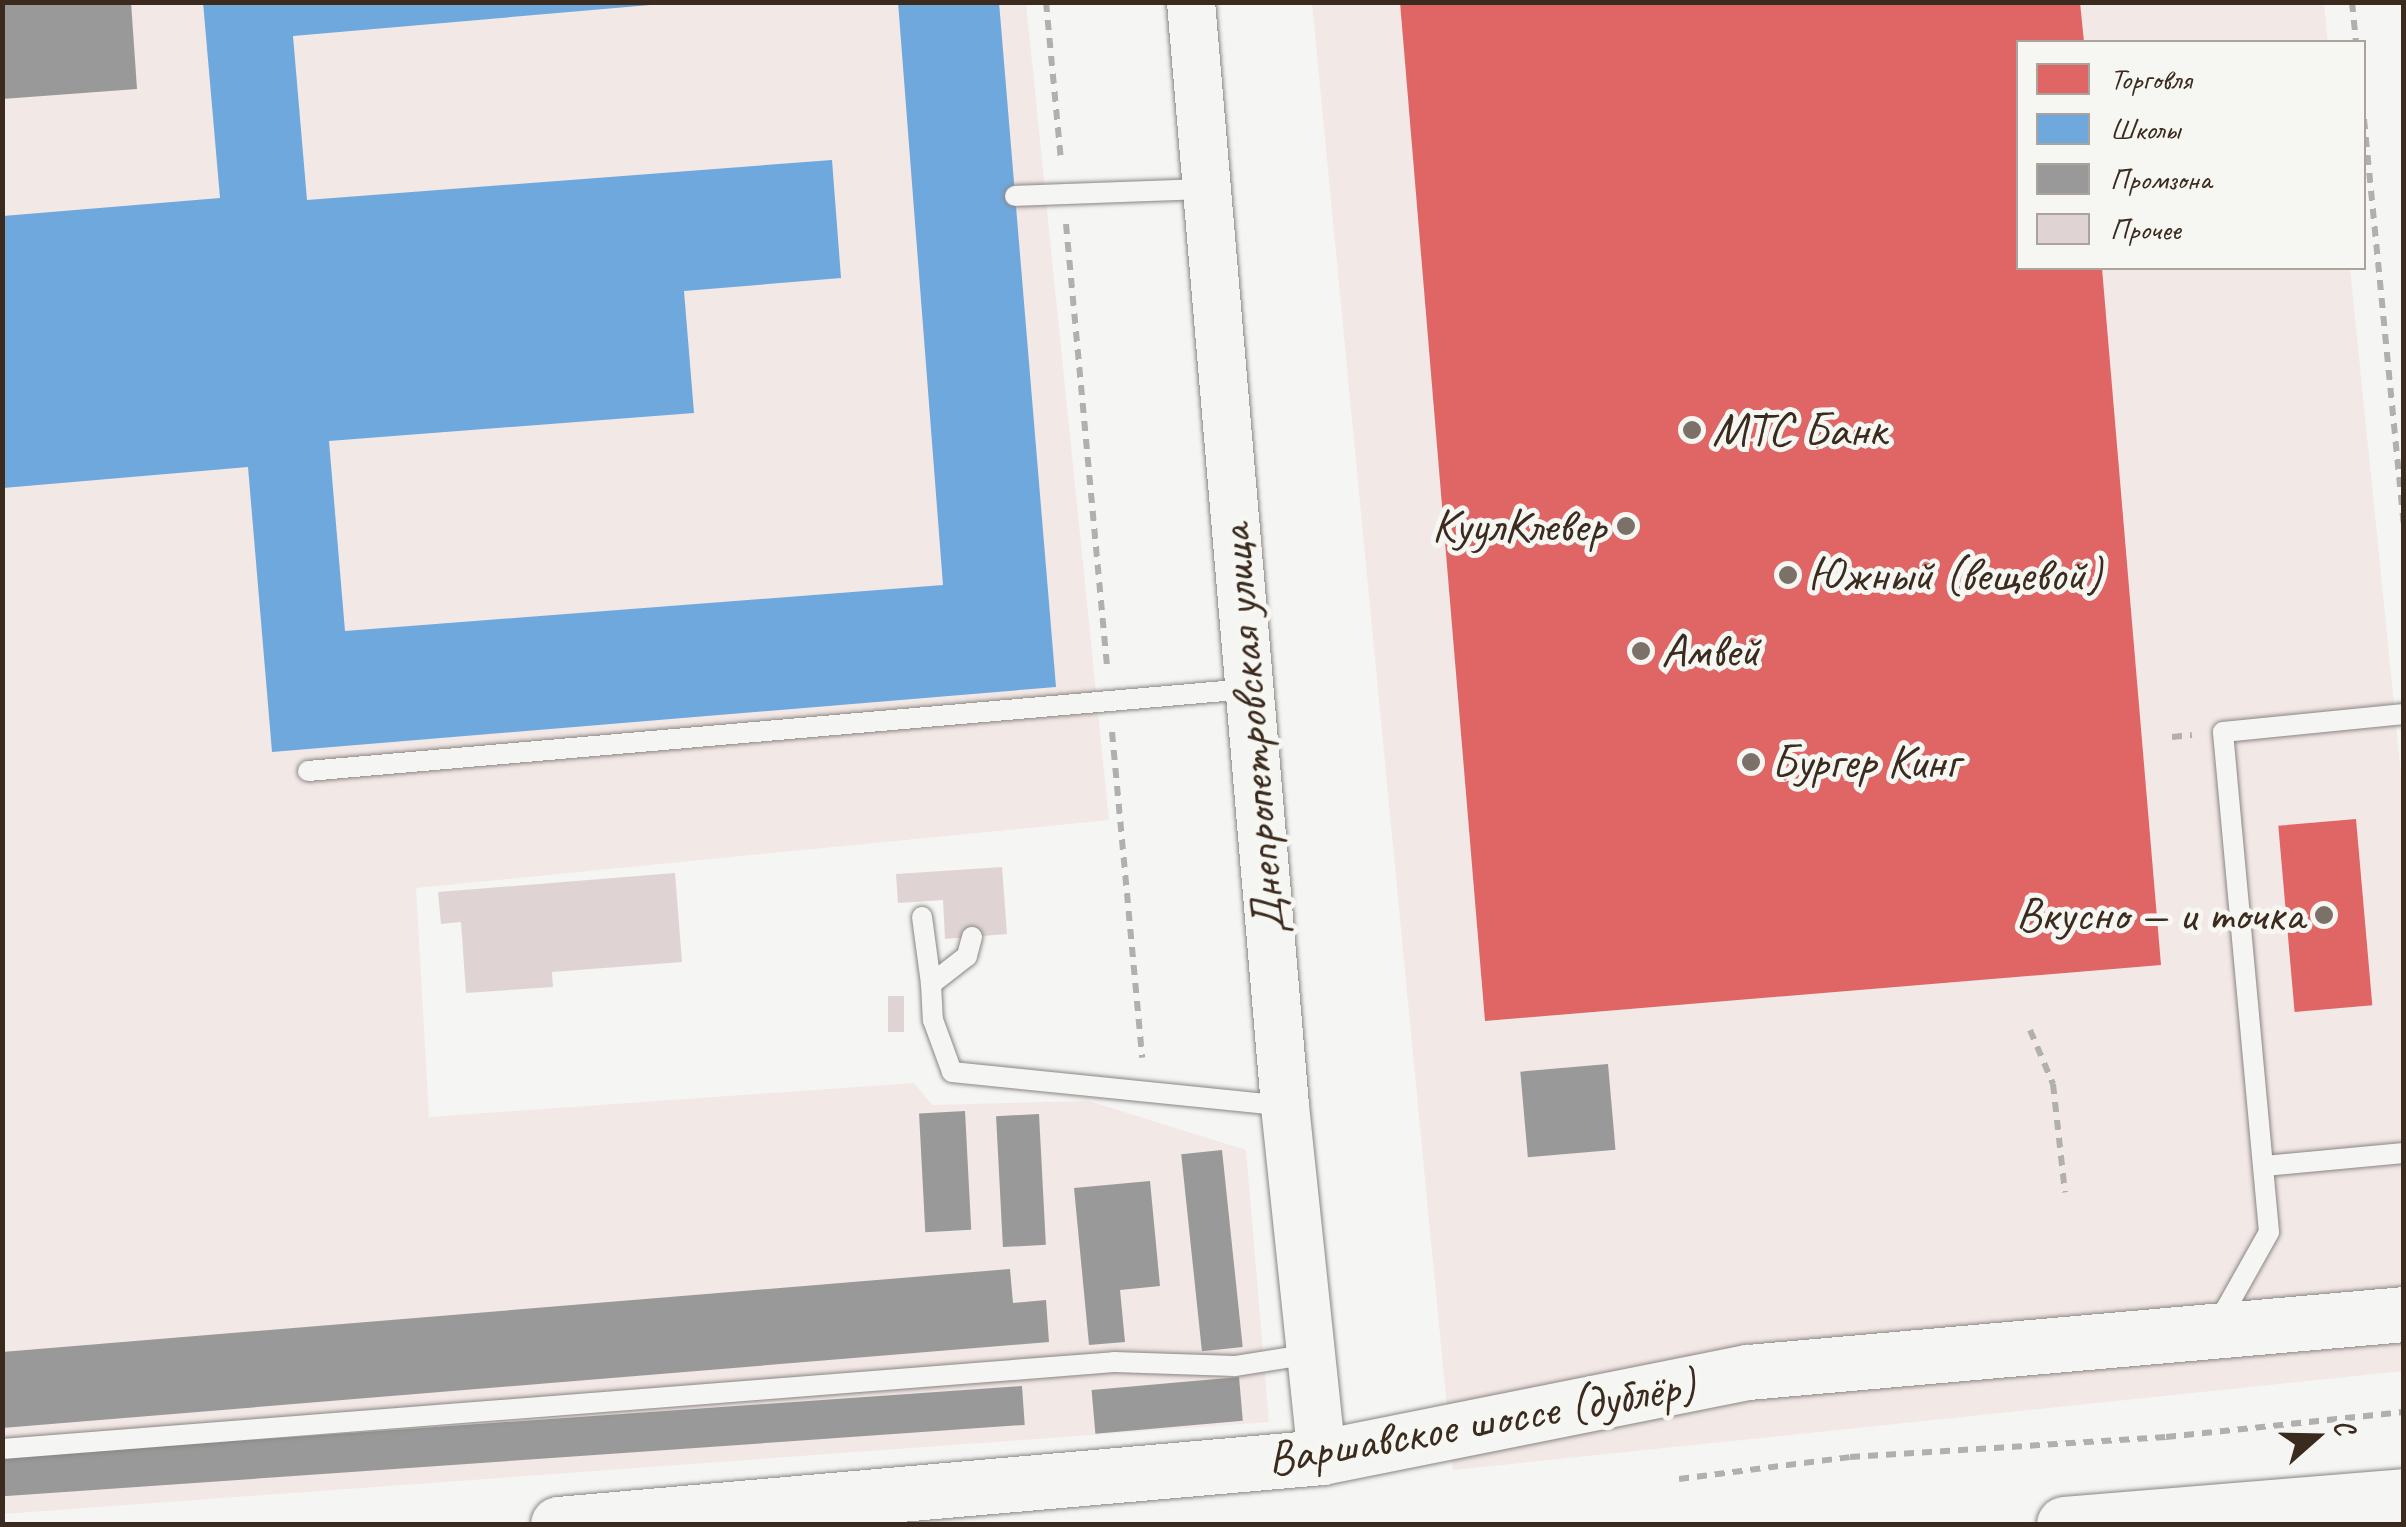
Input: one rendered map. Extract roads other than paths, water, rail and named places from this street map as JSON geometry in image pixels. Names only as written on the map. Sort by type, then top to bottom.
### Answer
[{"type":"main road","name":"Варшавское шоссе (дублёр)","points":[[558,1524],[1012,1488],[1322,1458],[1748,1372],[2404,1314]]},
{"type":"main road","points":[[912,1524],[1012,1488]]},
{"type":"main road","points":[[2064,1524],[2404,1496]]},
{"type":"street","name":"Днепропетровская улица","points":[[1191,2],[1285,1106],[1322,1458]]},
{"type":"lane","points":[[1015,196],[1209,189]]},
{"type":"lane","points":[[308,771],[1248,688]]},
{"type":"lane","points":[[2213,1332],[2269,1232],[2223,732],[2404,714]]},
{"type":"lane","points":[[922,917],[933,1020],[952,1072],[1285,1106]]},
{"type":"lane","points":[[931,984],[967,956],[972,937]]},
{"type":"lane","points":[[2264,1166],[2404,1153]]},
{"type":"lane","points":[[2,1449],[1114,1362],[1235,1366],[1311,1354]]},
{"type":"place","name":"МТС Банк","points":[[1692,430]]},
{"type":"place","name":"КуулКлевер","points":[[1626,526]]},
{"type":"place","name":"Южный (вещевой)","points":[[1788,575]]},
{"type":"place","name":"Амвей","points":[[1641,651]]},
{"type":"place","name":"Бургер Кинг","points":[[1751,762]]},
{"type":"place","name":"Вкусно — и точка","points":[[2324,915]]}]
